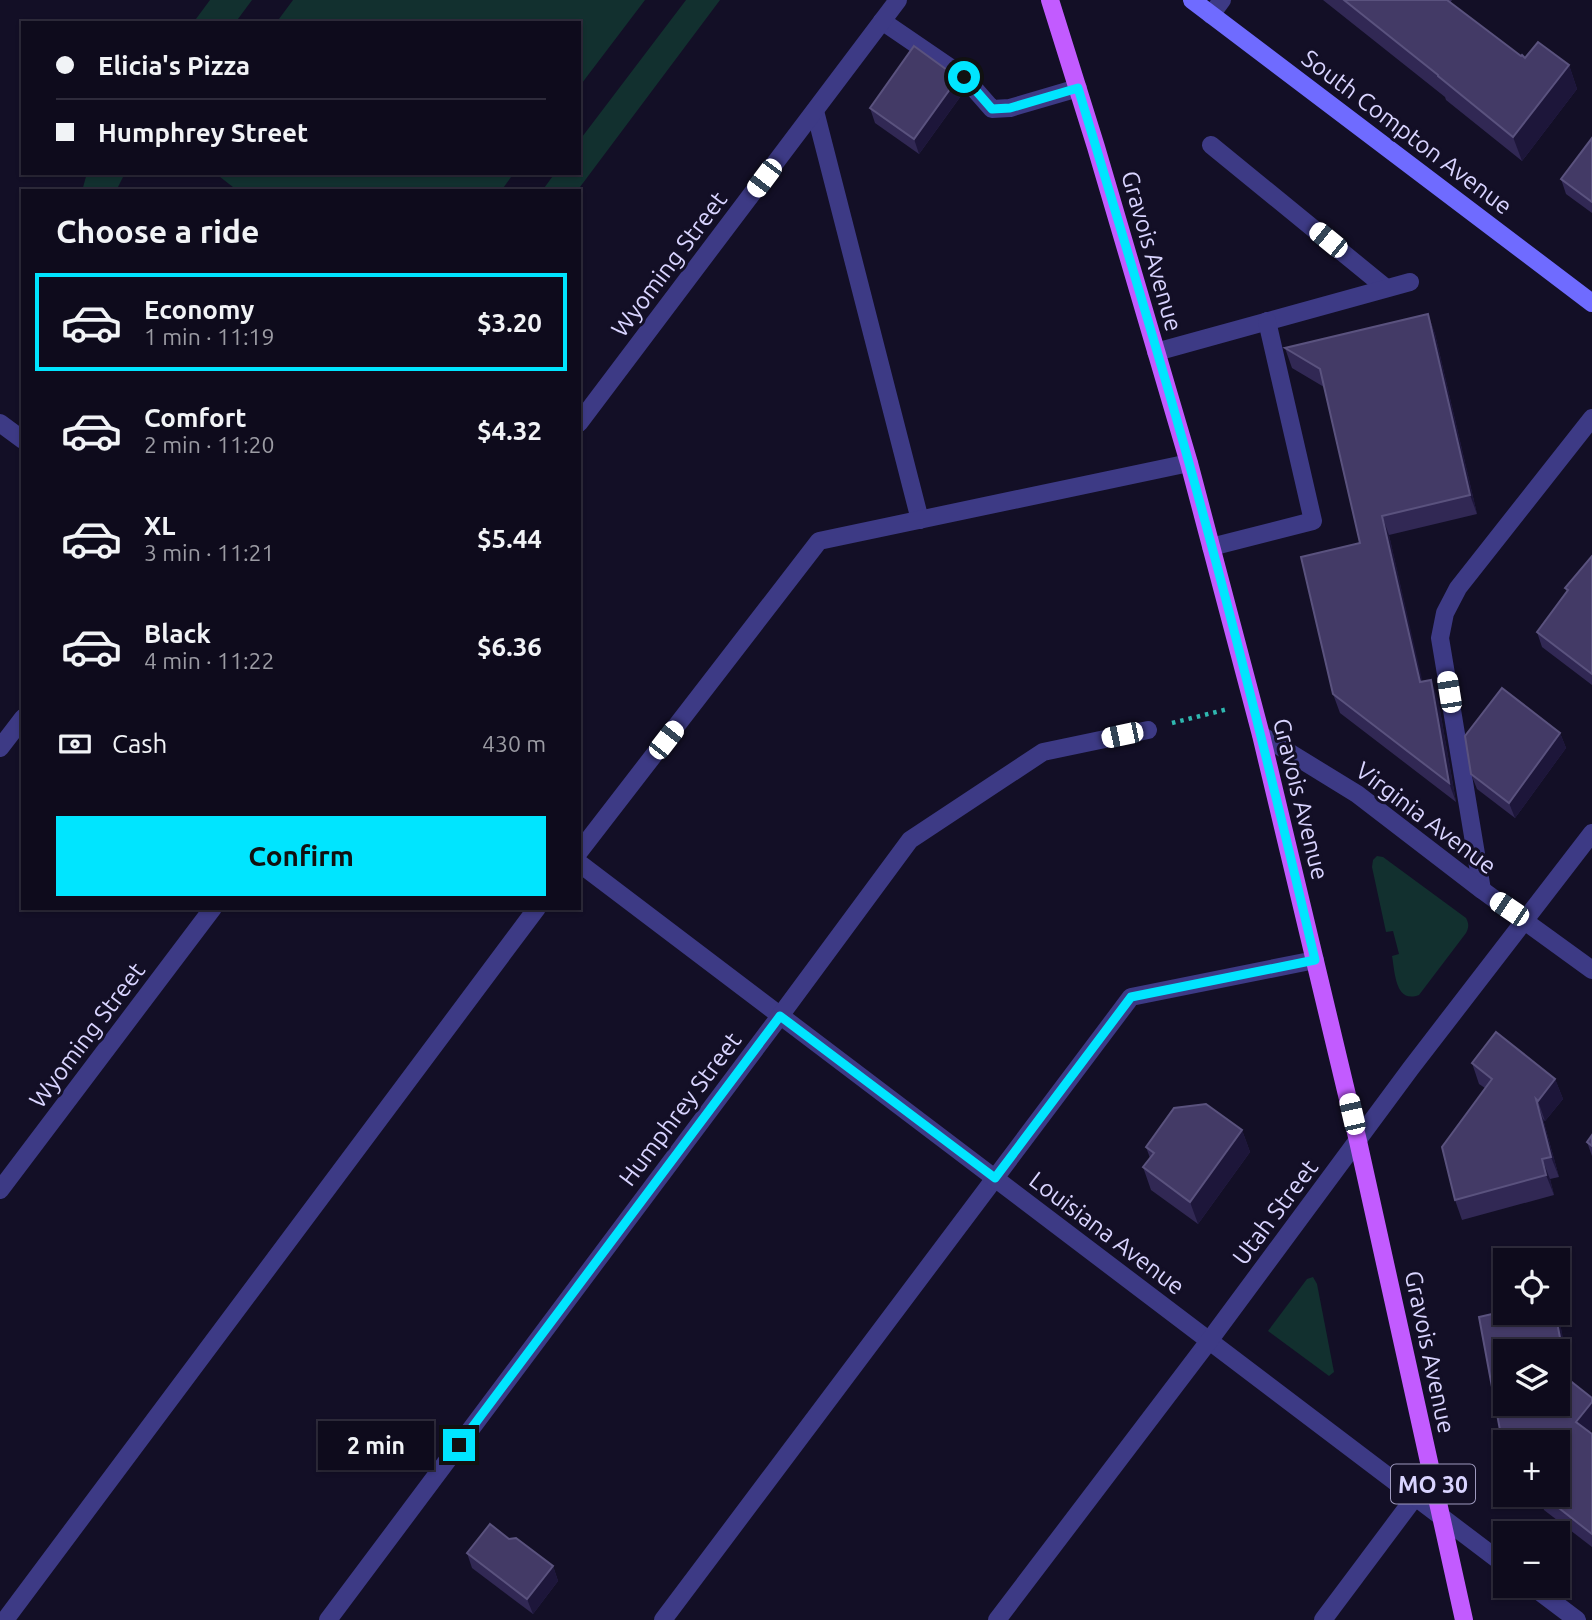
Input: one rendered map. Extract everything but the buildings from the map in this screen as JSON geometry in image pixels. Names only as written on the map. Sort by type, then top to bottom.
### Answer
[{"type":"main road","name":"Gravois Avenue","points":[[1050,0],[1189,463],[1261,735],[1358,1140],[1464,1620]]},
{"type":"street","name":"Wyoming Street","points":[[581,420],[898,0]]},
{"type":"street","name":"South Compton Avenue","points":[[1192,0],[1592,303]]},
{"type":"street","points":[[1211,15],[1222,0]]},
{"type":"street","points":[[883,21],[964,77],[992,109],[1010,108],[1078,88]]},
{"type":"street","points":[[815,111],[920,520]]},
{"type":"street","points":[[1211,145],[1386,288]]},
{"type":"street","points":[[1156,352],[1410,282]]},
{"type":"street","points":[[1211,547],[1313,521],[1267,321]]},
{"type":"street","points":[[1482,890],[1440,638],[1445,613],[1458,588],[1592,418]]},
{"type":"street","points":[[0,423],[21,439]]},
{"type":"street","points":[[581,849],[819,541],[1189,463]]},
{"type":"street","points":[[0,748],[21,721]]},
{"type":"street","name":"Humphrey Street","points":[[328,1620],[780,1016],[909,839],[1043,752],[1148,730]]},
{"type":"street","name":"Virginia Avenue","points":[[1261,735],[1357,794],[1592,970]]},
{"type":"street","name":"Utah Street","points":[[998,1620],[1411,1068],[1592,833]]},
{"type":"street","name":"Louisiana Avenue","points":[[581,865],[1493,1556]]},
{"type":"street","name":"Wyoming Street","points":[[0,1190],[211,910]]},
{"type":"street","points":[[5,1620],[536,910]]},
{"type":"street","points":[[663,1620],[1131,997],[1315,960]]},
{"type":"street","points":[[1322,1620],[1415,1497]]},
{"type":"street","points":[[1548,1598],[1577,1620]]},
{"type":"path","points":[[1148,730],[1252,703]]},
{"type":"green space","points":[[210,0],[252,0],[236,21],[194,21]]},
{"type":"green space","points":[[293,0],[645,0],[581,84],[581,21],[277,21]]},
{"type":"green space","points":[[686,0],[720,0],[578,189],[543,189],[554,175],[581,175],[581,138]]},
{"type":"green space","points":[[86,175],[124,175],[117,189],[83,189]]},
{"type":"green space","points":[[218,175],[513,175],[502,189],[235,189]]},
{"type":"green space","points":[[1377,856],[1383,857],[1468,922],[1466,933],[1419,995],[1405,995],[1398,985],[1392,956],[1399,954],[1393,931],[1386,932],[1372,867]]},
{"type":"green space","points":[[1313,1277],[1317,1284],[1334,1372],[1329,1376],[1268,1331],[1307,1279]]},
{"type":"route","points":[[459,1445],[780,1016],[995,1178],[1131,997],[1315,960],[1261,735],[1189,463],[1078,88],[1010,108],[992,109],[964,77]]}]
